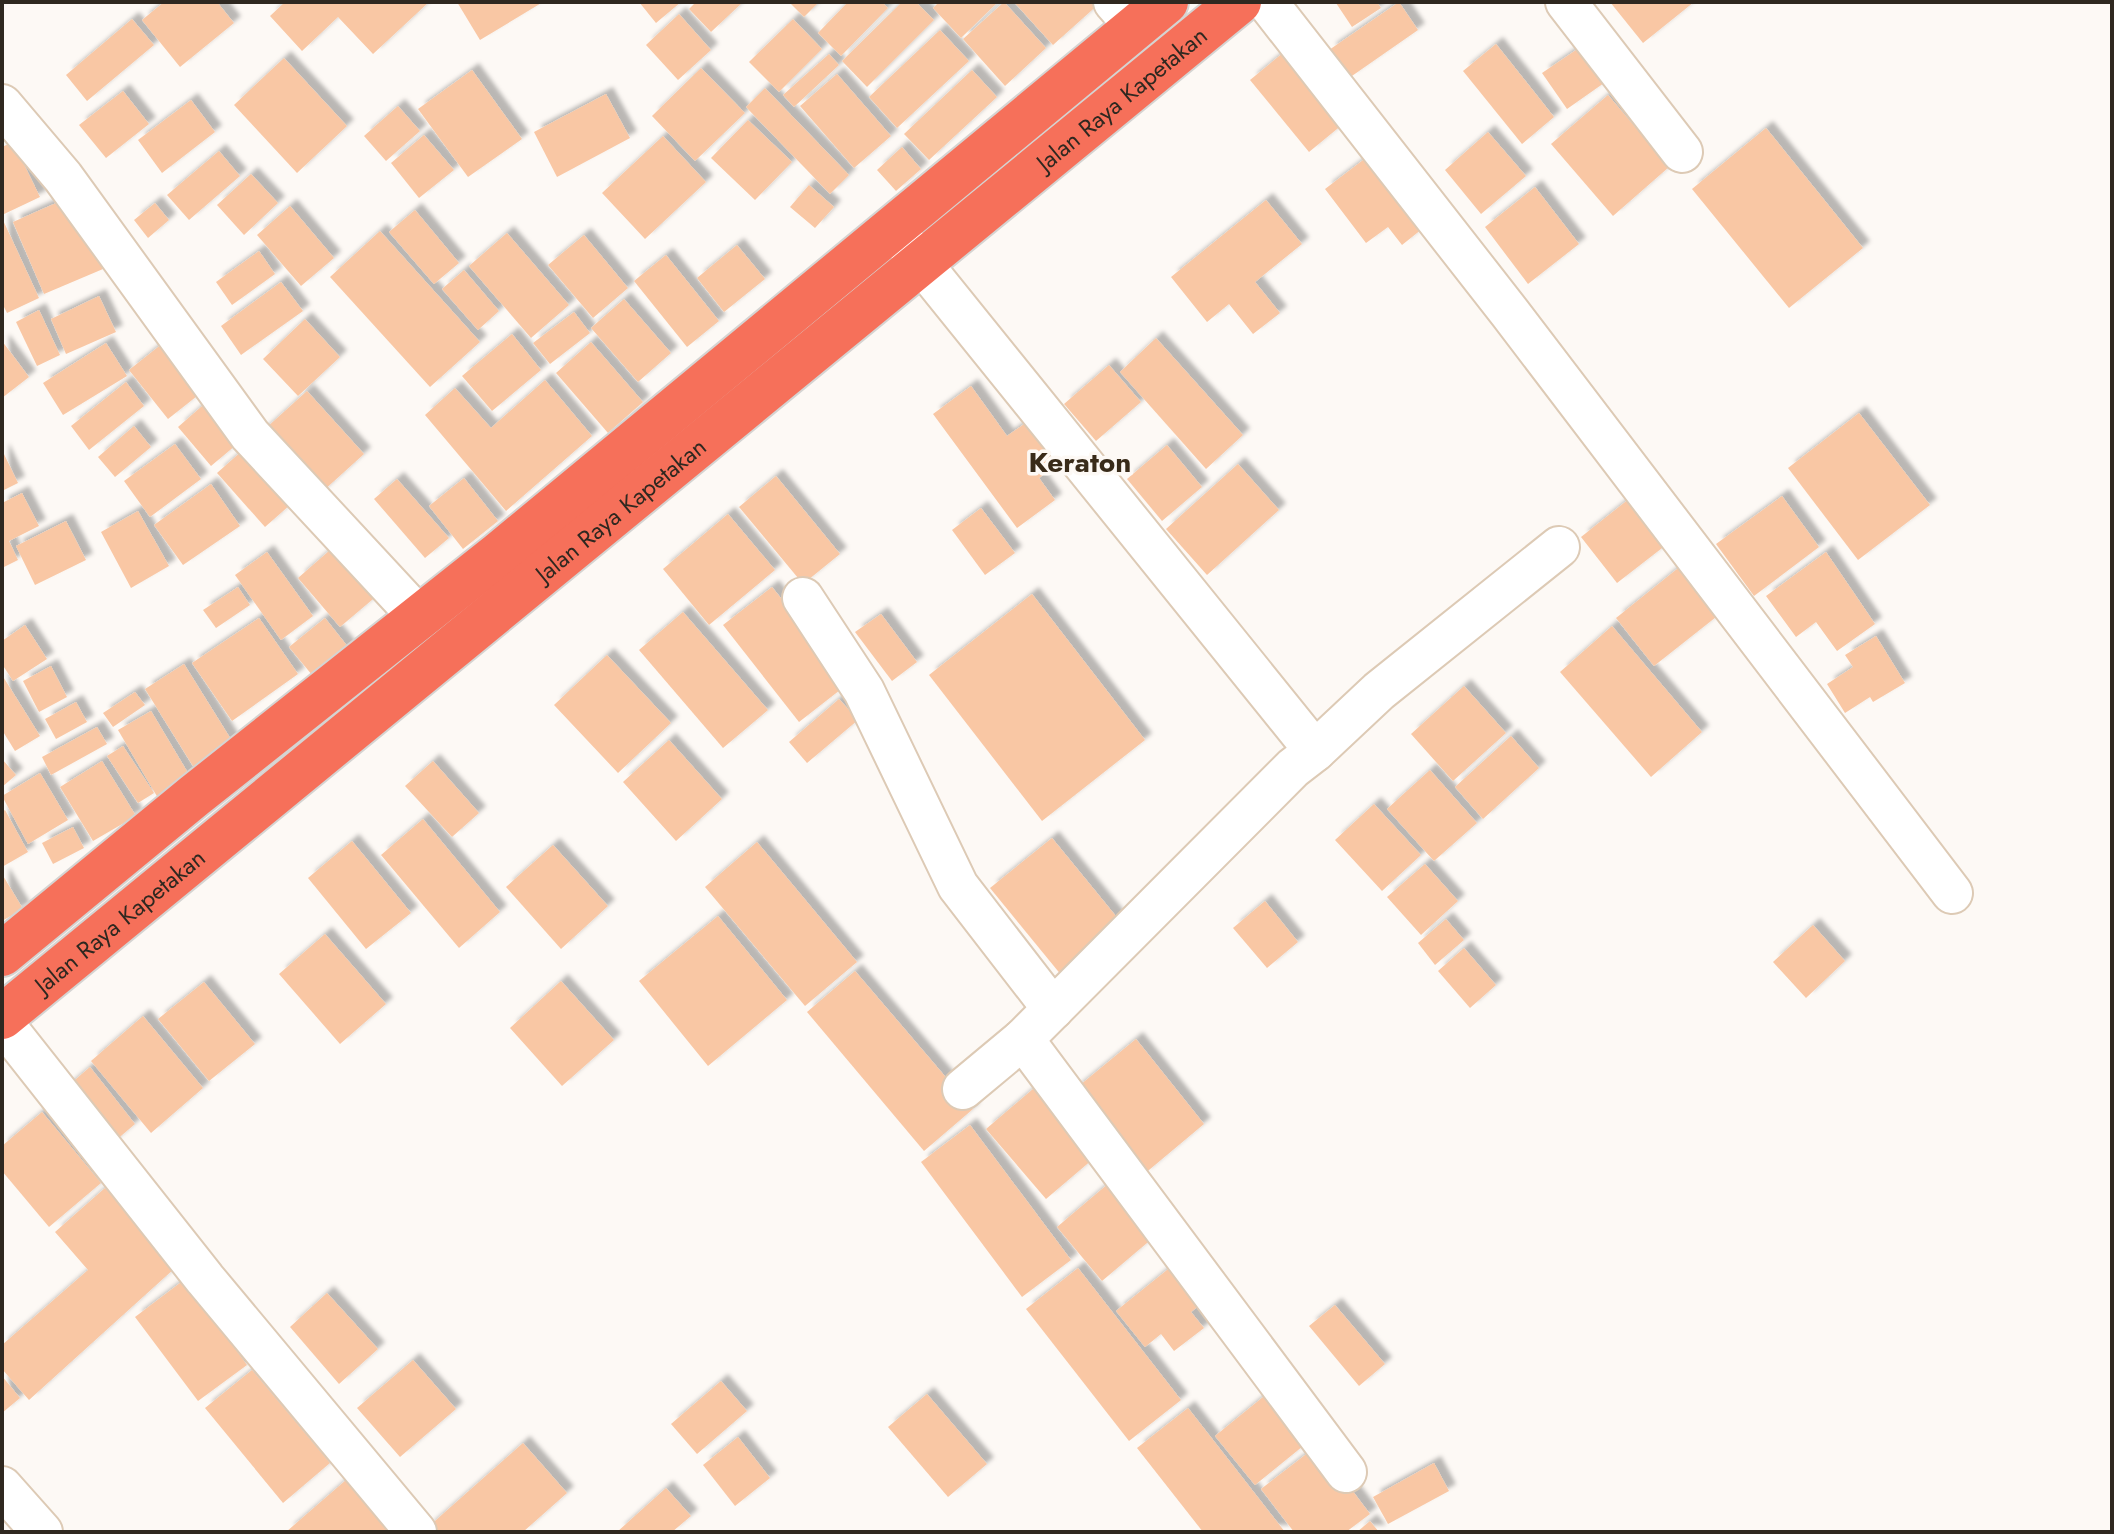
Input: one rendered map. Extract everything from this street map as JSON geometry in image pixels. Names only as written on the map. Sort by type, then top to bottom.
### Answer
[{"type":"highway","name":"Jalan Raya Kapetakan","points":[[2,1019],[471,630],[1239,2]]},
{"type":"highway","name":"Jalan Raya Kapetakan","points":[[2,954],[893,230],[1022,121],[1130,21]]},
{"type":"highway","points":[[1130,21],[1134,89]]},
{"type":"highway","points":[[1022,121],[1053,155]]},
{"type":"highway","points":[[433,606],[471,630]]},
{"type":"street","points":[[1267,2],[1510,313],[1952,893]]},
{"type":"street","points":[[1566,2],[1682,152]]},
{"type":"street","points":[[2,105],[63,177],[250,435],[433,606]]},
{"type":"street","points":[[893,230],[924,262],[1315,751]]},
{"type":"street","points":[[963,1089],[1023,1039],[1293,768],[1379,691],[1559,547]]},
{"type":"street","points":[[803,598],[864,691],[958,886],[1053,1009]]},
{"type":"street","points":[[2,1019],[205,1279],[416,1532]]},
{"type":"street","points":[[1023,1039],[1346,1472]]},
{"type":"street","points":[[2,1487],[42,1532]]},
{"type":"building","points":[[164,2],[217,2],[234,23],[180,67],[142,20]]},
{"type":"building","points":[[285,2],[429,2],[373,54],[338,17],[302,51],[270,16]]},
{"type":"building","points":[[457,2],[543,2],[480,40]]},
{"type":"building","points":[[639,2],[681,2],[656,23]]},
{"type":"building","points":[[696,2],[743,2],[711,32],[689,9]]},
{"type":"building","points":[[789,2],[819,2],[804,17]]},
{"type":"building","points":[[848,2],[882,2],[888,8],[841,56],[818,33]]},
{"type":"building","points":[[902,2],[916,2],[934,20],[867,87],[842,61]]},
{"type":"building","points":[[939,2],[998,2],[961,38],[933,8]]},
{"type":"building","points":[[1004,2],[1046,48],[1005,86],[963,39]]},
{"type":"building","points":[[1014,2],[1101,2],[1053,45]]},
{"type":"building","points":[[1377,2],[1381,8],[1352,27],[1336,3]]},
{"type":"building","points":[[1399,2],[1418,30],[1349,78],[1329,50]]},
{"type":"building","points":[[1610,2],[1694,2],[1643,43]]},
{"type":"building","points":[[679,14],[711,50],[678,80],[646,45]]},
{"type":"building","points":[[132,19],[154,45],[87,101],[66,75]]},
{"type":"building","points":[[793,19],[822,49],[779,92],[749,62]]},
{"type":"building","points":[[940,30],[969,61],[897,128],[869,97]]},
{"type":"building","points":[[1295,43],[1354,115],[1309,152],[1250,80]]},
{"type":"building","points":[[1496,44],[1554,117],[1522,144],[1463,71]]},
{"type":"building","points":[[1579,48],[1604,83],[1567,109],[1542,73]]},
{"type":"building","points":[[829,54],[839,65],[794,107],[783,95]]},
{"type":"building","points":[[284,58],[347,126],[297,173],[234,105]]},
{"type":"building","points":[[701,68],[745,113],[695,161],[652,116]]},
{"type":"building","points":[[472,70],[522,139],[468,177],[418,109]]},
{"type":"building","points":[[972,70],[997,97],[929,160],[904,134]]},
{"type":"building","points":[[837,74],[891,136],[854,168],[800,106]]},
{"type":"building","points":[[765,88],[849,175],[830,194],[746,107]]},
{"type":"building","points":[[123,91],[149,124],[106,158],[79,125]]},
{"type":"building","points":[[606,94],[630,138],[557,177],[534,132]]},
{"type":"building","points":[[1608,95],[1669,167],[1613,216],[1551,144]]},
{"type":"building","points":[[191,100],[215,132],[162,173],[138,140]]},
{"type":"building","points":[[398,106],[420,131],[386,161],[364,136]]},
{"type":"building","points":[[748,120],[792,162],[755,200],[711,158]]},
{"type":"building","points":[[1766,128],[1863,248],[1789,308],[1692,189]]},
{"type":"building","points":[[1488,132],[1526,176],[1481,214],[1445,170]]},
{"type":"building","points":[[424,135],[454,170],[419,198],[391,163]]},
{"type":"building","points":[[663,136],[706,182],[645,239],[602,193]]},
{"type":"building","points":[[13,142],[40,197],[2,215],[2,147]]},
{"type":"building","points":[[902,147],[921,169],[896,191],[877,170]]},
{"type":"building","points":[[219,151],[240,176],[189,220],[167,195]]},
{"type":"building","points":[[1375,151],[1432,221],[1402,245],[1388,227],[1366,243],[1325,189]]},
{"type":"building","points":[[251,174],[278,203],[244,235],[217,205]]},
{"type":"building","points":[[809,185],[834,207],[815,228],[790,207]]},
{"type":"building","points":[[1535,187],[1579,244],[1528,284],[1485,227]]},
{"type":"building","points":[[72,196],[103,269],[44,294],[13,222]]},
{"type":"building","points":[[1266,200],[1302,244],[1255,282],[1280,313],[1253,334],[1229,304],[1207,322],[1171,277]]},
{"type":"building","points":[[155,203],[169,220],[148,238],[134,220]]},
{"type":"building","points":[[290,206],[334,258],[301,286],[257,235]]},
{"type":"building","points":[[415,210],[459,263],[434,284],[389,232]]},
{"type":"building","points":[[2,218],[39,298],[7,313],[2,303]]},
{"type":"building","points":[[380,231],[480,342],[430,387],[330,277]]},
{"type":"building","points":[[507,233],[569,305],[531,338],[469,266]]},
{"type":"building","points":[[584,235],[628,288],[593,318],[548,265]]},
{"type":"building","points":[[737,245],[765,279],[724,312],[697,278]]},
{"type":"building","points":[[259,251],[275,274],[232,305],[216,282]]},
{"type":"building","points":[[666,255],[719,321],[687,347],[634,281]]},
{"type":"building","points":[[464,270],[499,311],[478,330],[442,289]]},
{"type":"building","points":[[281,282],[303,311],[241,355],[221,326]]},
{"type":"building","points":[[99,296],[116,332],[66,354],[51,319]]},
{"type":"building","points":[[624,299],[671,353],[638,382],[591,328]]},
{"type":"building","points":[[39,310],[60,355],[37,366],[16,322]]},
{"type":"building","points":[[574,312],[590,333],[550,364],[533,343]]},
{"type":"building","points":[[305,319],[340,357],[298,396],[263,359]]},
{"type":"building","points":[[512,334],[541,370],[492,411],[462,376]]},
{"type":"building","points":[[172,336],[211,385],[168,419],[129,370]]},
{"type":"building","points":[[1156,338],[1243,435],[1206,469],[1120,372]]},
{"type":"building","points":[[2,341],[29,377],[2,398]]},
{"type":"building","points":[[591,342],[643,402],[608,433],[556,373]]},
{"type":"building","points":[[106,343],[127,376],[63,415],[43,383]]},
{"type":"building","points":[[1109,365],[1141,402],[1096,441],[1064,404]]},
{"type":"building","points":[[545,380],[592,436],[506,511],[425,415],[455,388],[491,428]]},
{"type":"building","points":[[126,382],[144,406],[89,450],[71,426]]},
{"type":"building","points":[[971,386],[1007,436],[1030,420],[1061,461],[1039,478],[1055,500],[1017,528],[933,414]]},
{"type":"building","points":[[307,391],[364,454],[312,501],[255,438]]},
{"type":"building","points":[[209,400],[242,440],[211,466],[178,427]]},
{"type":"building","points":[[1859,413],[1930,505],[1858,560],[1788,468]]},
{"type":"building","points":[[134,426],[151,447],[115,477],[98,457]]},
{"type":"building","points":[[251,443],[299,497],[265,527],[217,473]]},
{"type":"building","points":[[175,444],[201,479],[150,517],[124,481]]},
{"type":"building","points":[[1167,445],[1202,487],[1162,521],[1127,479]]},
{"type":"building","points":[[2,450],[18,483],[2,491]]},
{"type":"building","points":[[1238,464],[1279,510],[1207,575],[1166,529]]},
{"type":"building","points":[[776,476],[840,554],[803,584],[739,507]]},
{"type":"building","points":[[464,478],[498,521],[463,549],[429,506]]},
{"type":"building","points":[[397,479],[449,538],[425,558],[374,499]]},
{"type":"building","points":[[211,484],[240,526],[183,565],[154,525]]},
{"type":"building","points":[[1639,491],[1675,538],[1617,583],[1581,537]]},
{"type":"building","points":[[22,493],[39,526],[9,541],[18,560],[2,568],[2,503]]},
{"type":"building","points":[[1782,496],[1819,547],[1754,596],[1716,544]]},
{"type":"building","points":[[981,508],[1015,553],[985,575],[952,530]]},
{"type":"building","points":[[138,511],[169,566],[131,588],[101,532]]},
{"type":"building","points":[[728,514],[775,570],[709,625],[663,569]]},
{"type":"building","points":[[66,521],[86,560],[35,585],[16,546]]},
{"type":"building","points":[[337,544],[379,594],[340,627],[298,578]]},
{"type":"building","points":[[267,552],[313,616],[281,640],[235,575]]},
{"type":"building","points":[[1826,552],[1875,624],[1837,651],[1816,622],[1796,637],[1766,596]]},
{"type":"building","points":[[1692,557],[1730,606],[1654,666],[1616,618]]},
{"type":"building","points":[[238,587],[250,605],[216,628],[203,610]]},
{"type":"building","points":[[772,587],[849,683],[799,722],[723,625]]},
{"type":"building","points":[[1032,594],[1145,740],[1042,821],[929,675]]},
{"type":"building","points":[[683,612],[768,710],[723,748],[639,650]]},
{"type":"building","points":[[881,614],[917,662],[892,681],[855,632]]},
{"type":"building","points":[[259,618],[298,674],[232,721],[192,663]]},
{"type":"building","points":[[325,618],[352,652],[317,681],[289,647]]},
{"type":"building","points":[[25,625],[47,659],[13,681],[2,664],[2,641]]},
{"type":"building","points":[[1612,626],[1702,732],[1651,777],[1560,672]]},
{"type":"building","points":[[1876,636],[1905,683],[1873,702],[1870,697],[1845,713],[1827,684],[1853,667],[1845,655]]},
{"type":"building","points":[[607,655],[671,723],[618,773],[554,705]]},
{"type":"building","points":[[184,664],[237,749],[198,774],[145,689]]},
{"type":"building","points":[[51,666],[67,697],[39,712],[23,681]]},
{"type":"building","points":[[2,675],[40,736],[15,751],[2,730]]},
{"type":"building","points":[[1464,686],[1506,733],[1453,781],[1411,734]]},
{"type":"building","points":[[135,692],[145,705],[113,727],[103,713]]},
{"type":"building","points":[[839,699],[858,720],[807,763],[789,742]]},
{"type":"building","points":[[76,702],[87,722],[56,739],[45,719]]},
{"type":"building","points":[[151,711],[191,778],[158,798],[118,730]]},
{"type":"building","points":[[97,727],[107,744],[51,775],[42,757]]},
{"type":"building","points":[[1511,736],[1539,768],[1483,819],[1455,787]]},
{"type":"building","points":[[669,740],[722,799],[676,841],[623,782]]},
{"type":"building","points":[[123,746],[154,793],[138,803],[107,756]]},
{"type":"building","points":[[2,759],[16,775],[2,787]]},
{"type":"building","points":[[102,761],[136,816],[93,841],[60,787]]},
{"type":"building","points":[[433,761],[479,813],[452,837],[405,786]]},
{"type":"building","points":[[1430,770],[1477,823],[1434,861],[1387,809]]},
{"type":"building","points":[[40,773],[68,820],[28,844],[2,796]]},
{"type":"building","points":[[1374,804],[1421,855],[1382,891],[1335,840]]},
{"type":"building","points":[[5,810],[28,852],[2,867],[2,812]]},
{"type":"building","points":[[423,819],[500,912],[459,948],[381,855]]},
{"type":"building","points":[[73,827],[84,848],[53,864],[42,843]]},
{"type":"building","points":[[1052,838],[1124,926],[1062,976],[990,888]]},
{"type":"building","points":[[352,841],[411,913],[366,949],[308,878]]},
{"type":"building","points":[[757,842],[857,962],[805,1006],[705,887]]},
{"type":"building","points":[[553,845],[608,906],[561,949],[506,887]]},
{"type":"building","points":[[1425,864],[1458,901],[1421,935],[1387,897]]},
{"type":"building","points":[[2,874],[23,909],[2,921]]},
{"type":"building","points":[[1265,901],[1298,942],[1267,968],[1233,928]]},
{"type":"building","points":[[718,916],[787,1000],[708,1066],[639,981]]},
{"type":"building","points":[[1446,919],[1464,940],[1435,965],[1418,943]]},
{"type":"building","points":[[1813,925],[1845,961],[1806,998],[1773,962]]},
{"type":"building","points":[[325,934],[386,1004],[340,1044],[279,974]]},
{"type":"building","points":[[1464,948],[1496,985],[1470,1008],[1438,971]]},
{"type":"building","points":[[855,971],[973,1109],[924,1151],[807,1012]]},
{"type":"building","points":[[561,981],[614,1040],[562,1086],[510,1028]]},
{"type":"building","points":[[204,982],[255,1044],[209,1081],[158,1019]]},
{"type":"building","points":[[143,1016],[203,1088],[151,1133],[91,1061]]},
{"type":"building","points":[[1136,1039],[1204,1124],[1143,1175],[1074,1090]]},
{"type":"building","points":[[90,1067],[135,1124],[108,1147],[62,1091]]},
{"type":"building","points":[[1033,1089],[1093,1159],[1046,1199],[986,1129]]},
{"type":"building","points":[[42,1112],[101,1183],[49,1227],[2,1171],[2,1146]]},
{"type":"building","points":[[970,1125],[1071,1260],[1022,1297],[921,1162]]},
{"type":"building","points":[[1115,1178],[1160,1232],[1102,1281],[1057,1227]]},
{"type":"building","points":[[105,1188],[175,1268],[29,1400],[2,1369],[2,1345],[88,1270],[55,1232]]},
{"type":"building","points":[[1172,1266],[1202,1303],[1191,1312],[1204,1328],[1174,1351],[1161,1334],[1145,1347],[1116,1311]]},
{"type":"building","points":[[1078,1268],[1181,1400],[1129,1441],[1026,1309]]},
{"type":"building","points":[[184,1280],[247,1365],[198,1401],[135,1317]]},
{"type":"building","points":[[327,1293],[378,1349],[339,1384],[290,1327]]},
{"type":"building","points":[[1335,1305],[1385,1364],[1359,1386],[1309,1326]]},
{"type":"building","points":[[413,1360],[456,1409],[400,1457],[357,1408]]},
{"type":"building","points":[[252,1370],[330,1463],[283,1503],[205,1408]]},
{"type":"building","points":[[2,1376],[20,1398],[2,1413]]},
{"type":"building","points":[[721,1381],[747,1411],[697,1454],[671,1424]]},
{"type":"building","points":[[1268,1393],[1308,1442],[1255,1485],[1215,1436]]},
{"type":"building","points":[[927,1394],[987,1464],[948,1497],[888,1427]]},
{"type":"building","points":[[1188,1408],[1285,1532],[1203,1532],[1137,1448]]},
{"type":"building","points":[[738,1437],[770,1478],[735,1506],[703,1465]]},
{"type":"building","points":[[523,1443],[567,1493],[523,1532],[431,1532],[427,1528]]},
{"type":"building","points":[[1318,1445],[1370,1514],[1346,1532],[1294,1532],[1261,1489]]},
{"type":"building","points":[[1434,1463],[1449,1491],[1388,1524],[1373,1497]]},
{"type":"building","points":[[346,1480],[391,1532],[286,1532]]},
{"type":"building","points":[[666,1488],[691,1516],[672,1532],[617,1532]]},
{"type":"building","points":[[1370,1521],[1379,1532],[1357,1532]]},
{"type":"district","name":"Keraton","points":[[1080,462]]}]
